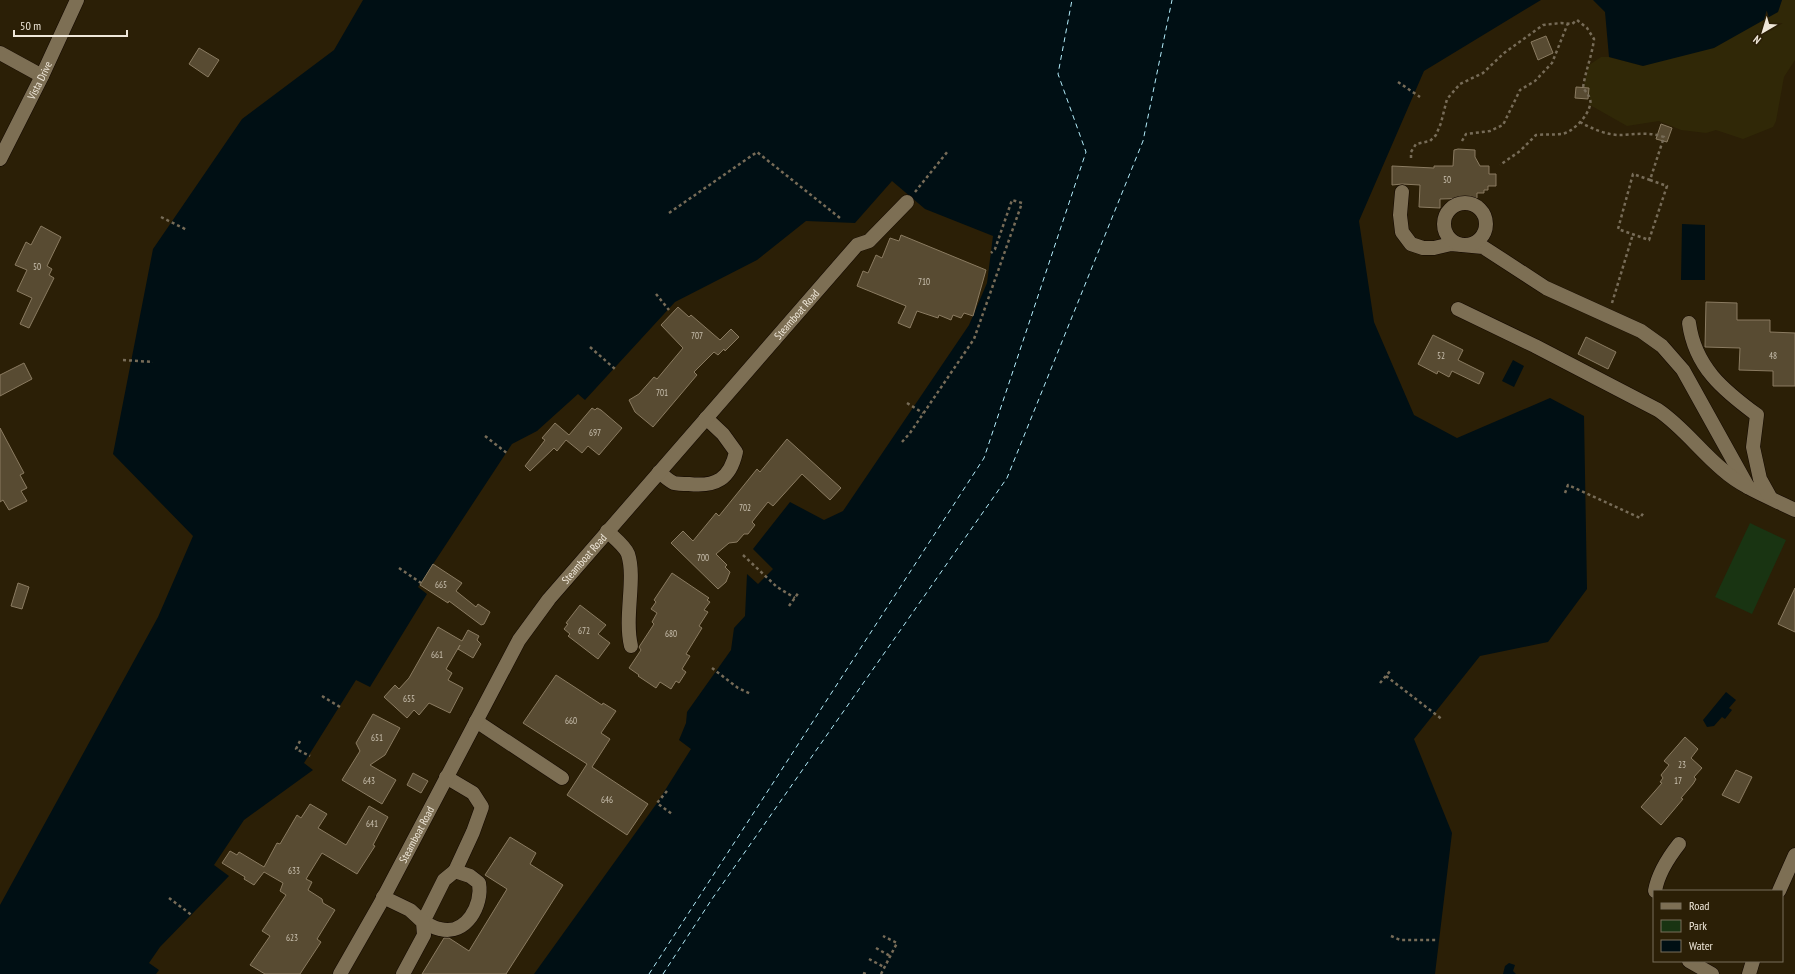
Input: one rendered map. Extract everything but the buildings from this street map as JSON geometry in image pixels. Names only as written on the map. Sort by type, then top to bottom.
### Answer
[{"type":"street","name":"Vista Drive","points":[[0,159],[42,76],[77,0]]},
{"type":"street","points":[[0,53],[42,76]]},
{"type":"street","points":[[1402,192],[1400,215],[1402,232],[1411,244],[1423,248],[1434,248],[1451,244],[1483,247],[1546,288],[1641,331],[1662,346],[1674,359],[1692,384],[1748,487]]},
{"type":"street","name":"Steamboat Road","points":[[340,974],[383,897],[446,776],[531,622],[658,472],[857,245],[869,241],[907,202]]},
{"type":"street","points":[[1458,309],[1658,410],[1671,419],[1723,470],[1748,487],[1795,510]]},
{"type":"street","points":[[1689,323],[1694,348],[1702,362],[1730,395],[1757,415],[1753,447],[1760,479],[1770,497]]},
{"type":"street","points":[[658,472],[673,483],[702,486],[714,483],[723,478],[733,465],[736,452],[723,434],[706,418]]},
{"type":"street","points":[[607,531],[628,553],[630,576],[628,622],[631,646]]},
{"type":"street","points":[[476,721],[562,778]]},
{"type":"street","points":[[403,974],[424,935],[423,922],[444,880],[455,871],[473,832],[482,807],[473,793],[446,776]]},
{"type":"street","points":[[1655,890],[1666,862],[1679,844]]},
{"type":"street","points":[[1779,890],[1795,855]]},
{"type":"street","points":[[383,897],[410,910],[423,922],[440,930],[456,929],[466,923],[477,908],[480,892],[479,883],[470,876],[455,871]]},
{"type":"street","points":[[1691,962],[1712,974]]},
{"type":"street","points":[[1749,974],[1753,962]]},
{"type":"path","points":[[1411,158],[1411,152],[1416,144],[1430,141],[1436,135],[1441,123],[1447,99],[1460,84],[1484,73],[1504,53],[1536,28],[1543,25],[1572,24],[1577,20],[1582,22],[1594,39],[1583,88],[1590,97],[1590,105],[1580,122],[1563,134],[1536,135],[1520,151],[1500,166]]},
{"type":"path","points":[[1462,141],[1466,134],[1485,133],[1503,125],[1520,90],[1535,81],[1552,63],[1568,24]]},
{"type":"path","points":[[1398,82],[1420,97]]},
{"type":"path","points":[[1580,122],[1610,134],[1622,135],[1650,133],[1664,137],[1650,180]]},
{"type":"path","points":[[907,202],[948,151]]},
{"type":"path","points":[[669,213],[757,152],[840,218]]},
{"type":"path","points":[[1633,174],[1650,180],[1667,186],[1649,240],[1618,229],[1633,174]]},
{"type":"path","points":[[902,442],[974,339],[1022,203],[1012,200],[994,249],[991,253]]},
{"type":"path","points":[[161,217],[188,230]]},
{"type":"path","points":[[1608,316],[1633,234]]},
{"type":"path","points":[[656,294],[669,310]]},
{"type":"path","points":[[590,347],[615,369]]},
{"type":"path","points":[[123,360],[153,362]]},
{"type":"path","points":[[907,403],[923,413]]},
{"type":"path","points":[[485,436],[508,454]]},
{"type":"path","points":[[1565,493],[1568,485],[1640,518],[1644,512]]},
{"type":"path","points":[[744,555],[777,587],[795,598]]},
{"type":"path","points":[[398,568],[421,583]]},
{"type":"path","points":[[789,606],[799,592]]},
{"type":"path","points":[[712,668],[738,688],[751,694]]},
{"type":"path","points":[[1380,683],[1391,670]]},
{"type":"path","points":[[1386,676],[1443,720]]},
{"type":"path","points":[[322,696],[340,707]]},
{"type":"path","points":[[300,741],[296,749],[310,756]]},
{"type":"path","points":[[667,791],[657,803],[672,814]]},
{"type":"path","points":[[169,898],[194,916]]},
{"type":"path","points":[[881,974],[897,943],[883,936]]},
{"type":"path","points":[[1391,936],[1400,940],[1438,940]]},
{"type":"path","points":[[876,948],[890,956]]},
{"type":"path","points":[[870,959],[884,967]]},
{"type":"green space","points":[[1750,523],[1786,540],[1752,614],[1715,597]]},
{"type":"sand","points":[[1782,0],[1795,0],[1795,60],[1784,77],[1776,121],[1773,127],[1743,139],[1716,130],[1706,133],[1681,130],[1659,121],[1627,126],[1590,105],[1590,97],[1583,88],[1589,65],[1601,57],[1609,57],[1643,66],[1778,12]]},
{"type":"water","points":[[363,0],[1541,0],[1424,71],[1359,221],[1374,322],[1414,415],[1457,438],[1550,398],[1584,416],[1587,589],[1548,642],[1480,656],[1414,739],[1452,833],[1435,974],[534,974],[657,803],[691,749],[679,740],[686,723],[687,712],[731,650],[734,628],[745,616],[747,574],[758,584],[773,569],[753,549],[790,502],[824,520],[843,511],[969,325],[987,283],[993,236],[925,209],[892,181],[855,223],[806,221],[757,260],[675,302],[585,400],[578,394],[537,431],[512,444],[418,587],[427,594],[370,687],[356,680],[304,763],[313,770],[244,820],[214,865],[229,876],[160,947],[149,963],[159,970],[156,974],[0,974],[0,905],[158,617],[193,536],[113,454],[153,249],[242,119],[334,50]]},
{"type":"water","points":[[1593,0],[1782,0],[1778,12],[1714,48],[1643,66],[1609,57],[1605,12]]},
{"type":"water","points":[[1682,224],[1705,225],[1705,280],[1681,280]]},
{"type":"water","points":[[1513,360],[1524,366],[1514,387],[1502,381]]},
{"type":"water","points":[[1726,692],[1736,700],[1729,708],[1732,710],[1725,719],[1722,717],[1714,726],[1707,727],[1703,720]]},
{"type":"water","points":[[1509,963],[1515,965],[1513,971],[1516,974],[1503,974],[1505,966]]},
{"type":"ferry route","points":[[649,974],[984,458],[1086,152],[1058,74],[1072,0]]},
{"type":"ferry route","points":[[663,974],[712,899],[1007,478],[1143,141],[1172,0]]}]
